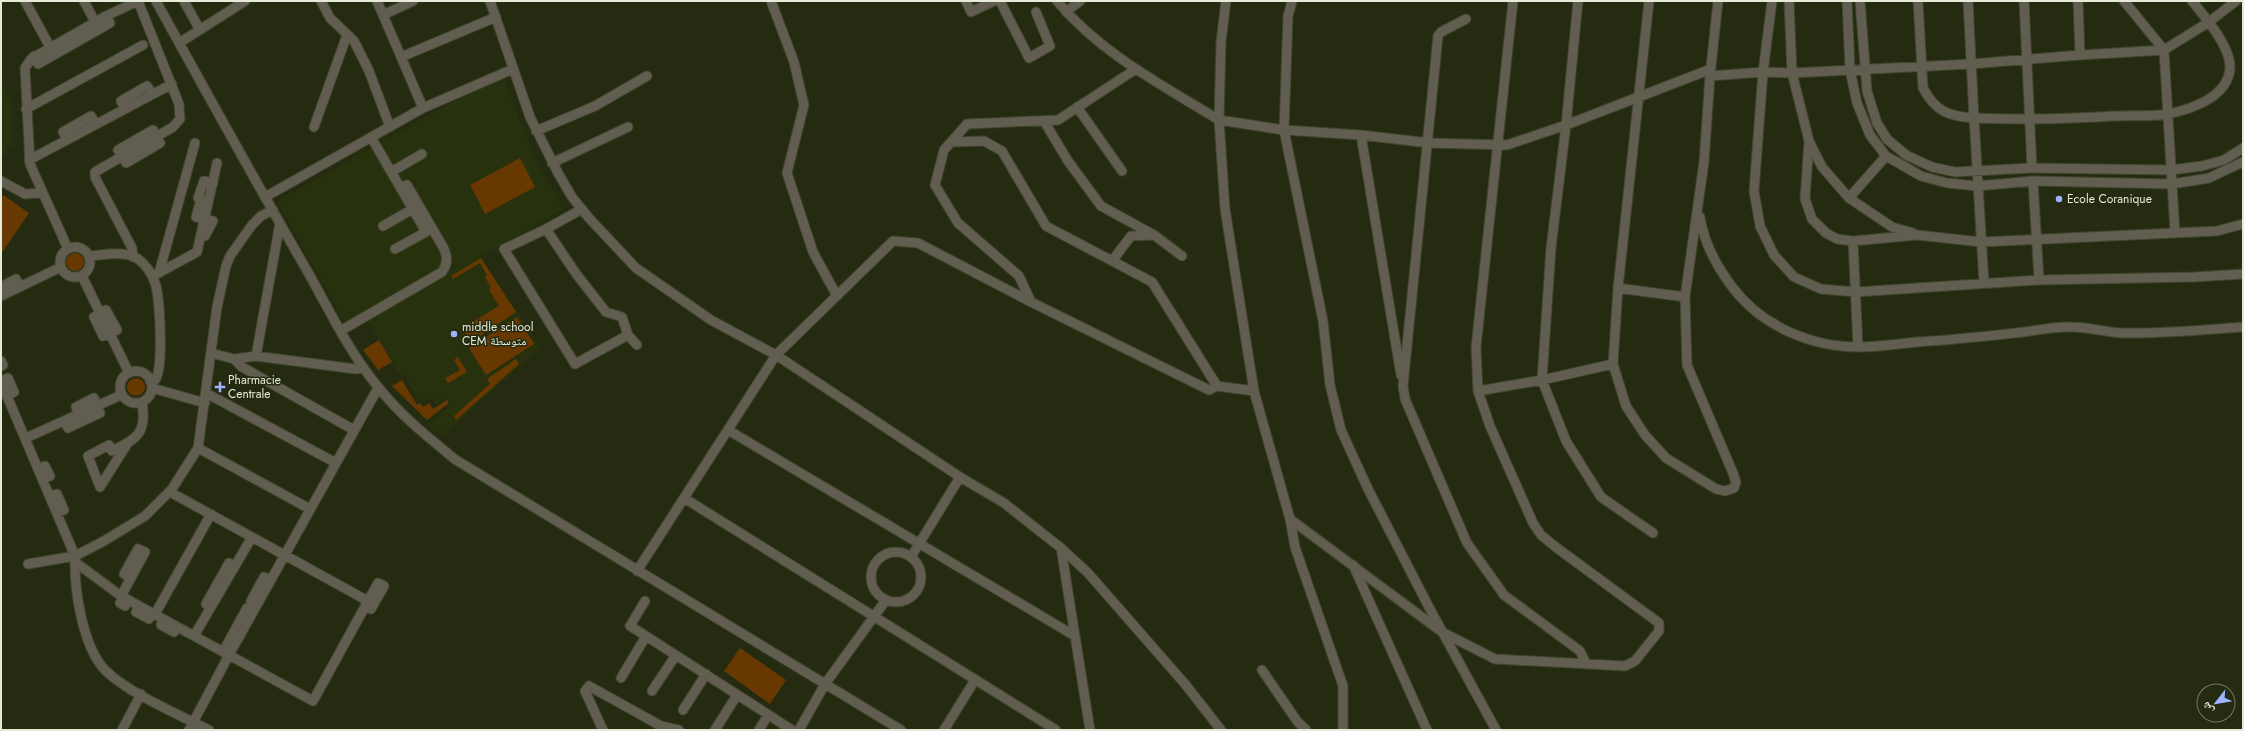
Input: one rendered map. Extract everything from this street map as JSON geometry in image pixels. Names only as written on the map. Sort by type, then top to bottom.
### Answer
[{"type":"street","points":[[25,1],[50,47]]},
{"type":"street","points":[[84,1],[95,22]]},
{"type":"street","points":[[68,249],[29,160],[25,68],[27,63],[34,56],[50,47],[106,16],[138,1],[179,104],[180,119],[173,127],[156,137]]},
{"type":"street","points":[[156,1],[265,197],[364,368],[378,388],[423,434],[456,460],[901,730]]},
{"type":"street","points":[[184,1],[200,30]]},
{"type":"street","points":[[179,43],[200,30],[234,4],[245,1]]},
{"type":"street","points":[[321,1],[330,18],[354,41],[369,71],[390,127]]},
{"type":"street","points":[[377,1],[423,108]]},
{"type":"street","points":[[383,16],[413,1]]},
{"type":"street","points":[[490,1],[512,69],[536,131],[552,163],[572,197],[636,268],[711,320],[776,355],[960,477],[1004,503],[1061,548],[1088,573],[1185,684],[1221,730]]},
{"type":"street","points":[[771,1],[794,62],[804,104],[787,173],[813,252],[837,296]]},
{"type":"street","points":[[966,1],[971,12],[994,1]]},
{"type":"street","points":[[1000,1],[1029,58],[1050,46],[1036,12]]},
{"type":"street","points":[[1057,1],[1066,12],[1107,49],[1136,69],[1219,120],[1284,130],[1361,135],[1428,143],[1496,146],[1508,145],[1566,125],[1638,96],[1710,72],[1792,73],[1971,64],[2164,50],[2209,22],[2236,1]]},
{"type":"street","points":[[1066,12],[1080,1]]},
{"type":"street","points":[[1226,1],[1221,42],[1219,120],[1225,209],[1254,391],[1290,519],[1295,547],[1343,686],[1345,729]]},
{"type":"street","points":[[1292,1],[1288,16],[1284,130],[1323,321],[1330,385],[1341,430],[1368,489],[1442,632],[1496,730]]},
{"type":"street","points":[[1290,519],[1353,564],[1442,632],[1495,659],[1625,666],[1635,661],[1659,631],[1659,623],[1541,535],[1524,506],[1490,426],[1478,391],[1476,347],[1496,146],[1513,1]]},
{"type":"street","points":[[1578,1],[1566,125],[1551,248],[1542,380],[1566,441],[1601,497],[1653,533]]},
{"type":"street","points":[[1648,1],[1618,288],[1613,364],[1626,406],[1645,435],[1666,458],[1716,489],[1725,491],[1734,488],[1736,482],[1688,365],[1685,297],[1704,162],[1710,72],[1718,1]]},
{"type":"street","points":[[1772,1],[1763,72],[1754,191],[1760,226],[1774,255],[1794,277],[1822,289],[1856,292],[2039,280],[2194,277],[2243,274]]},
{"type":"street","points":[[1789,1],[1792,73],[1809,141],[1822,167],[1850,198],[1892,227],[1917,235],[1981,242],[2217,231],[2243,224]]},
{"type":"street","points":[[1847,1],[1850,70],[1857,103],[1870,135],[1886,156],[1921,176],[1946,183],[1977,186],[2033,182],[2172,184],[2209,178],[2243,162]]},
{"type":"street","points":[[1860,1],[1869,97],[1877,123],[1887,139],[1906,155],[1932,167],[1955,172],[2032,168],[2171,170],[2202,166],[2224,160],[2243,148]]},
{"type":"street","points":[[1918,1],[1923,88],[1938,109],[1958,117],[2030,120],[2168,114],[2205,101],[2225,84],[2230,69],[2228,56],[2209,22],[2192,1]]},
{"type":"street","points":[[1968,1],[1976,170],[1984,283]]},
{"type":"street","points":[[2024,1],[2032,168]]},
{"type":"street","points":[[2078,1],[2080,55]]},
{"type":"street","points":[[2124,1],[2164,50],[2176,233]]},
{"type":"street","points":[[34,56],[38,64],[110,24],[106,16]]},
{"type":"street","points":[[401,57],[496,17]]},
{"type":"street","points":[[1403,386],[1438,36],[1441,32],[1466,19]]},
{"type":"street","points":[[314,127],[347,35]]},
{"type":"street","points":[[26,109],[143,45]]},
{"type":"street","points":[[265,197],[423,108],[512,69]]},
{"type":"street","points":[[1031,302],[1019,276],[958,223],[935,185],[944,150],[967,124],[1058,120],[1136,69]]},
{"type":"street","points":[[536,131],[595,106],[647,76]]},
{"type":"street","points":[[29,160],[67,139],[63,132],[91,116],[95,123],[124,107],[121,101],[148,86],[152,93],[172,84]]},
{"type":"street","points":[[1077,107],[1122,171]]},
{"type":"street","points":[[1044,120],[1068,161],[1101,206],[1154,235],[1182,256]]},
{"type":"street","points":[[552,163],[628,127]]},
{"type":"street","points":[[152,130],[156,137],[160,143],[126,163],[118,150],[152,130]]},
{"type":"street","points":[[1361,135],[1405,399],[1467,543],[1504,595],[1580,651],[1586,663]]},
{"type":"street","points":[[371,137],[401,188],[407,185],[426,232],[395,249]]},
{"type":"street","points":[[951,142],[984,141],[1002,151],[1046,226],[1152,282],[1217,386]]},
{"type":"street","points":[[1809,141],[1805,198],[1812,218],[1826,233],[1837,239],[1853,241],[1917,235]]},
{"type":"street","points":[[195,143],[156,274],[159,297],[159,373],[156,380],[151,385],[149,396],[142,402],[131,403],[121,395],[120,383],[129,373],[136,371],[143,373],[151,385],[205,403]]},
{"type":"street","points":[[391,172],[422,154]]},
{"type":"street","points":[[122,156],[99,169],[94,174],[132,248],[133,257]]},
{"type":"street","points":[[1850,198],[1886,156]]},
{"type":"street","points":[[156,274],[195,254],[199,249],[213,221],[196,217],[201,199],[198,198],[204,181],[213,183],[217,163]]},
{"type":"street","points":[[1,181],[25,194],[43,193]]},
{"type":"street","points":[[2033,182],[2039,280]]},
{"type":"street","points":[[1699,206],[1702,230],[1721,273],[1739,296],[1760,315],[1799,336],[1826,343],[1858,347],[1966,339],[2072,327],[2127,333],[2170,333],[2243,327]]},
{"type":"street","points":[[383,226],[416,207]]},
{"type":"street","points":[[342,330],[445,269],[447,260],[446,251],[416,207]]},
{"type":"street","points":[[582,209],[546,229],[504,249],[575,364],[628,335]]},
{"type":"street","points":[[28,564],[75,559],[145,516],[170,492],[198,448],[217,307],[230,256],[252,225],[261,216],[273,210]]},
{"type":"street","points":[[256,356],[280,223]]},
{"type":"street","points":[[546,229],[577,275],[606,312],[622,317],[628,335],[637,345]]},
{"type":"street","points":[[1112,262],[1131,236],[1154,235]]},
{"type":"street","points":[[1853,241],[1858,347]]},
{"type":"street","points":[[638,571],[776,355],[893,242],[918,243],[1031,302],[1209,390],[1217,386],[1254,391]]},
{"type":"street","points":[[89,256],[89,268],[82,276],[70,276],[61,267],[61,257],[68,249],[79,248],[89,256],[123,255],[133,257],[156,274]]},
{"type":"street","points":[[1,296],[61,267]]},
{"type":"street","points":[[82,276],[129,373]]},
{"type":"street","points":[[1,287],[16,279],[20,287]]},
{"type":"street","points":[[1618,288],[1685,297]]},
{"type":"street","points":[[211,353],[234,359],[256,356],[355,369],[364,368]]},
{"type":"street","points":[[234,359],[242,367],[354,430]]},
{"type":"street","points":[[1,361],[3,365],[1,366]]},
{"type":"street","points":[[1478,391],[1542,380],[1613,364]]},
{"type":"street","points":[[1,381],[8,378],[14,392],[7,396],[39,469],[46,466],[50,476],[43,479],[50,496],[57,494],[64,510],[57,512],[75,559],[75,580],[80,607],[94,653],[107,671],[141,694],[192,726],[209,730]]},
{"type":"street","points":[[192,726],[221,650],[247,608],[255,608],[251,601],[264,577],[270,580],[378,388]]},
{"type":"street","points":[[206,393],[336,463]]},
{"type":"street","points":[[97,406],[121,395]]},
{"type":"street","points":[[26,438],[79,414],[76,407],[94,398],[100,413],[68,428],[64,421]]},
{"type":"street","points":[[127,444],[100,487],[88,456],[109,445],[112,451],[127,444],[141,433],[144,422],[142,402]]},
{"type":"street","points":[[728,430],[1075,636]]},
{"type":"street","points":[[198,448],[310,509]]},
{"type":"street","points":[[911,557],[960,477]]},
{"type":"street","points":[[153,614],[164,620],[161,625],[174,632],[177,627],[221,650],[240,661],[237,666],[248,672],[251,667],[260,672],[257,678],[272,685],[274,680],[284,686],[282,690],[297,699],[299,694],[310,700],[367,603],[285,555],[170,492]]},
{"type":"street","points":[[684,498],[873,618],[1056,730]]},
{"type":"street","points":[[75,559],[124,598],[139,606],[136,612],[149,619],[165,595],[161,593],[186,548],[190,542],[194,544],[210,514]]},
{"type":"street","points":[[195,636],[229,563],[235,566],[252,537]]},
{"type":"street","points":[[1061,548],[1090,730]]},
{"type":"street","points":[[891,553],[903,553],[911,557],[918,566],[921,578],[915,593],[902,601],[886,600],[874,589],[871,572],[874,564],[879,558],[891,553]]},
{"type":"street","points":[[1353,564],[1427,730]]},
{"type":"street","points":[[124,598],[131,578]]},
{"type":"street","points":[[799,730],[825,684],[886,600]]},
{"type":"street","points":[[645,601],[630,626],[792,730]]},
{"type":"street","points":[[621,678],[646,636]]},
{"type":"street","points":[[652,691],[676,655]]},
{"type":"street","points":[[1262,670],[1297,721],[1306,730]]},
{"type":"street","points":[[683,710],[706,674]]},
{"type":"street","points":[[944,730],[975,680]]},
{"type":"street","points":[[603,730],[585,691],[589,686],[663,728],[679,730]]},
{"type":"street","points":[[122,730],[141,694]]},
{"type":"street","points":[[715,730],[737,695]]},
{"type":"street","points":[[759,730],[768,715]]},
{"type":"shaded area","points":[[502,74],[537,163],[564,209],[480,257],[541,347],[442,436],[427,424],[451,405],[447,399],[436,405],[432,398],[424,403],[421,398],[418,400],[404,375],[401,377],[399,372],[397,373],[393,363],[367,320],[349,330],[278,203],[279,200]]},
{"type":"shaded area","points":[[1,85],[5,85],[6,98],[12,98],[13,147],[6,147],[7,153],[1,159]]},
{"type":"shaded area","points":[[520,158],[535,187],[485,214],[470,185]]},
{"type":"shaded area","points":[[3,195],[29,213],[1,254],[1,198]]},
{"type":"shaded area","points":[[75,253],[81,256],[84,262],[81,268],[75,271],[69,268],[66,262],[69,256]]},
{"type":"shaded area","points":[[481,258],[516,312],[471,342],[462,328],[499,306],[489,290],[491,288],[485,277],[487,275],[480,263],[453,279],[451,276]]},
{"type":"shaded area","points":[[517,317],[534,344],[486,375],[469,348]]},
{"type":"shaded area","points":[[379,340],[392,362],[378,370],[363,350]]},
{"type":"shaded area","points":[[458,357],[467,372],[448,383],[445,378],[460,370],[454,360]]},
{"type":"shaded area","points":[[516,359],[519,364],[456,420],[454,416],[490,384],[487,379]]},
{"type":"shaded area","points":[[136,378],[142,381],[145,387],[142,393],[136,396],[130,393],[127,387],[130,381]]},
{"type":"shaded area","points":[[402,380],[417,405],[420,403],[423,407],[429,403],[433,409],[447,400],[449,403],[427,420],[392,386]]},
{"type":"shaded area","points":[[740,648],[786,680],[770,704],[724,671]]},
{"type":"place","name":"Ecole Coranique","points":[[2059,199]]},
{"type":"place","name":"middle school CEM متوسطة","points":[[454,334]]},
{"type":"place","name":"Pharmacie Centrale","points":[[220,387]]}]
